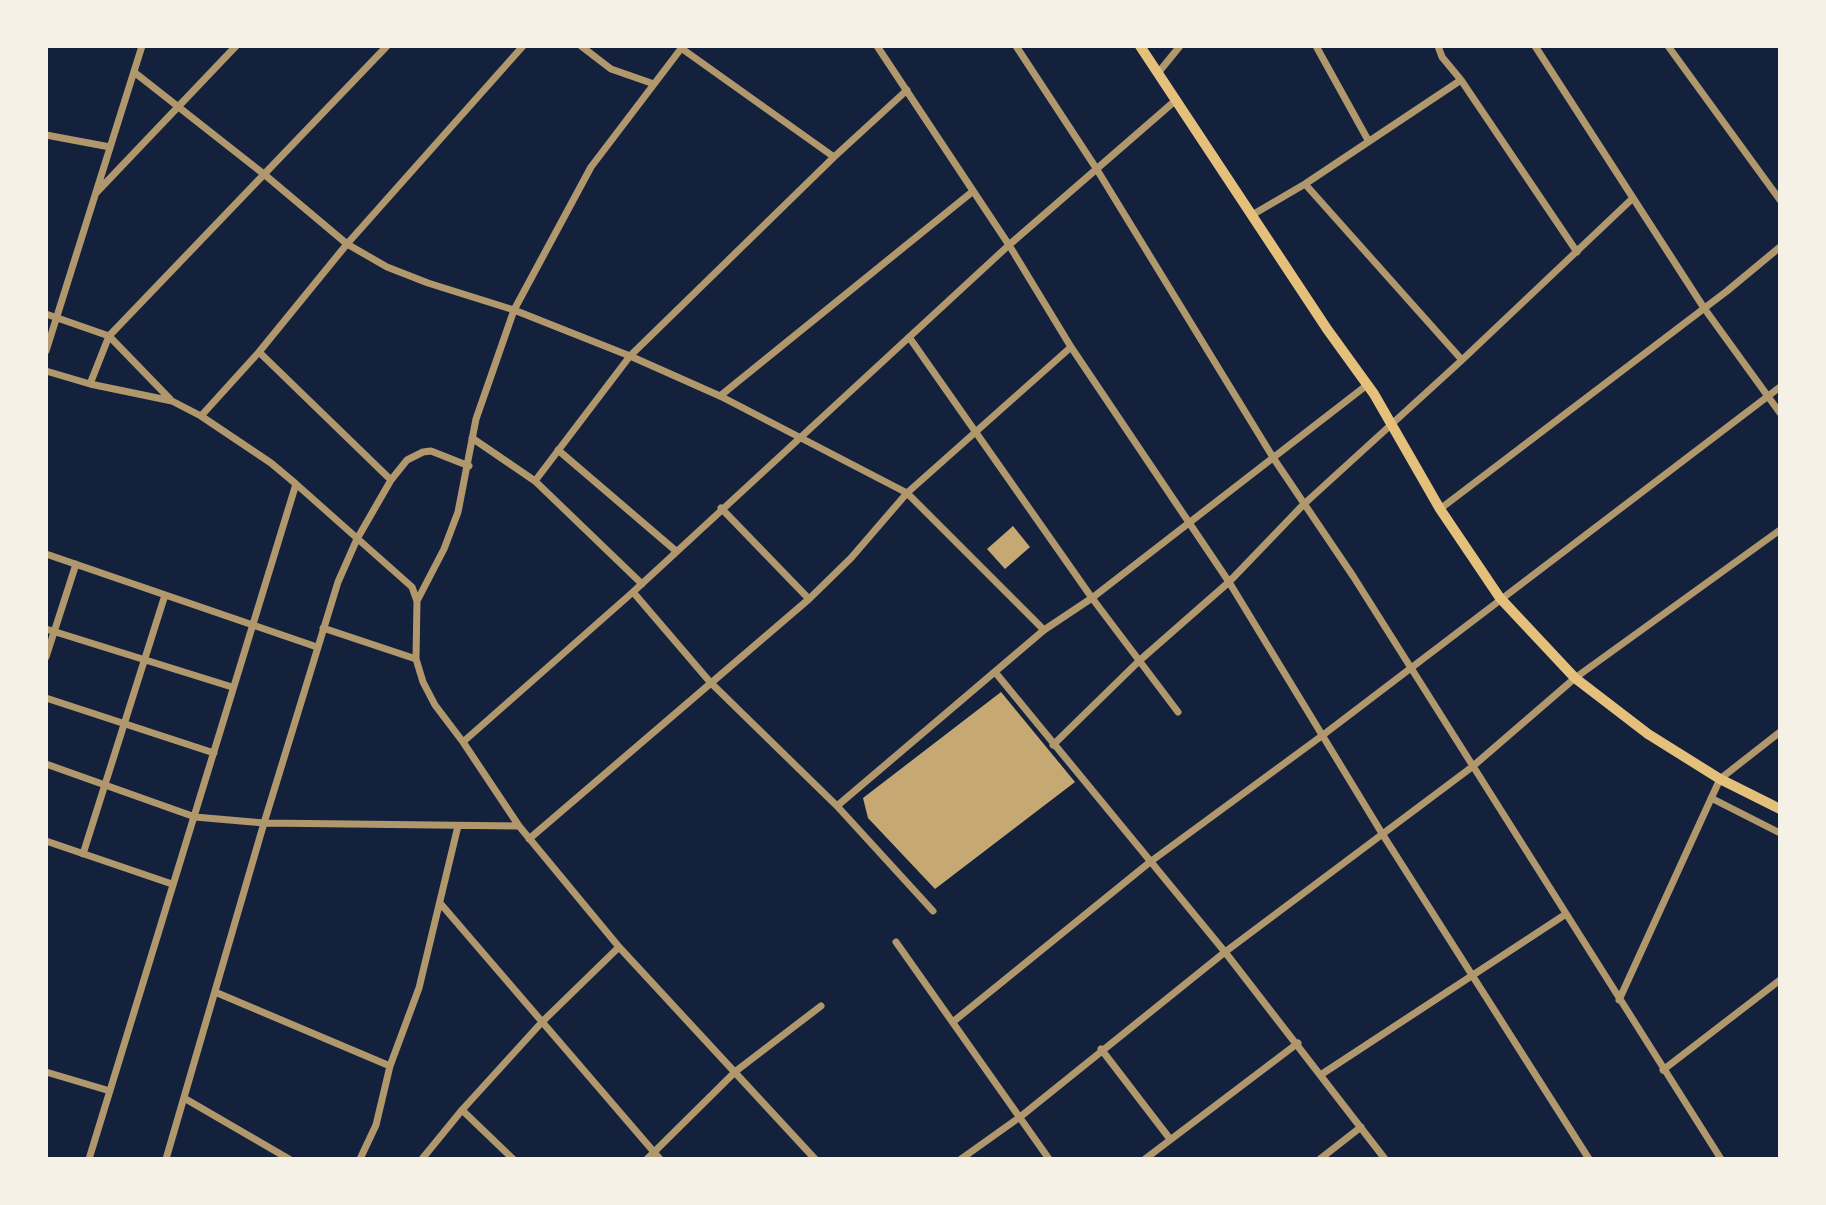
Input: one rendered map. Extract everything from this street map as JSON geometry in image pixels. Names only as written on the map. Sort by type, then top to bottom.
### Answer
[{"type":"main road","points":[[1140,46],[1367,385],[1440,509],[1500,598],[1575,678],[1648,734],[1720,779],[1780,809]]},
{"type":"street","points":[[46,351],[142,46]]},
{"type":"street","points":[[95,194],[236,46]]},
{"type":"street","points":[[90,384],[109,336],[387,46]]},
{"type":"street","points":[[201,416],[259,352],[347,244],[523,46]]},
{"type":"street","points":[[581,46],[611,69],[654,84]]},
{"type":"street","points":[[877,46],[1009,245],[1071,347],[1229,582],[1383,835],[1589,1159]]},
{"type":"street","points":[[1016,46],[1096,168],[1303,505],[1353,576],[1721,1159]]},
{"type":"street","points":[[1158,73],[1180,46]]},
{"type":"street","points":[[1316,46],[1368,140]]},
{"type":"street","points":[[1438,46],[1442,57],[1461,80],[1577,252]]},
{"type":"street","points":[[1535,46],[1704,308],[1780,413]]},
{"type":"street","points":[[1668,46],[1780,200]]},
{"type":"street","points":[[417,601],[453,529],[484,392],[514,310],[591,167],[682,47],[834,157]]},
{"type":"street","points":[[134,72],[347,244],[400,273],[514,310],[630,356],[720,396],[907,493],[1044,630]]},
{"type":"street","points":[[1252,215],[1305,184],[1461,80]]},
{"type":"street","points":[[535,481],[630,356],[907,90]]},
{"type":"street","points":[[463,742],[642,584],[1009,245],[1176,100]]},
{"type":"street","points":[[46,135],[110,147]]},
{"type":"street","points":[[1305,184],[1462,360]]},
{"type":"street","points":[[720,396],[972,192]]},
{"type":"street","points":[[1053,745],[1139,661],[1229,582],[1303,505],[1393,425],[1633,198]]},
{"type":"street","points":[[1440,509],[1780,247]]},
{"type":"street","points":[[46,314],[109,336],[172,401]]},
{"type":"street","points":[[909,337],[1092,598],[1178,712]]},
{"type":"street","points":[[529,839],[809,599],[851,558],[907,493],[976,435],[1071,347]]},
{"type":"street","points":[[259,352],[391,480]]},
{"type":"street","points":[[46,371],[90,384],[172,401],[201,416],[271,463],[409,583],[417,601],[416,659],[423,682],[435,705],[519,826],[619,947],[815,1159]]},
{"type":"street","points":[[837,806],[1044,630],[1092,598],[1367,385]]},
{"type":"street","points":[[954,1021],[1150,862],[1323,735],[1780,387]]},
{"type":"street","points":[[472,438],[535,481],[642,584]]},
{"type":"street","points":[[558,450],[676,551]]},
{"type":"street","points":[[166,1159],[338,582],[357,539],[391,480],[407,460],[431,451],[469,466]]},
{"type":"street","points":[[89,1159],[296,484]]},
{"type":"street","points":[[721,508],[809,599]]},
{"type":"street","points":[[961,1159],[1020,1117],[1225,952],[1472,767],[1575,678],[1780,530]]},
{"type":"street","points":[[46,554],[317,647]]},
{"type":"street","points":[[46,657],[50,631],[76,564]]},
{"type":"street","points":[[633,592],[710,682],[837,806],[933,911]]},
{"type":"street","points":[[83,854],[165,595]]},
{"type":"street","points":[[323,628],[416,659]]},
{"type":"street","points":[[50,631],[232,687]]},
{"type":"street","points":[[995,672],[1298,1043],[1385,1159]]},
{"type":"street","points":[[46,698],[214,753]]},
{"type":"street","points":[[1619,1000],[1720,779],[1780,732]]},
{"type":"street","points":[[46,764],[195,817],[264,823],[519,826]]},
{"type":"street","points":[[1711,798],[1780,833]]},
{"type":"street","points":[[360,1159],[376,1125],[390,1066],[414,1004],[458,826]]},
{"type":"street","points":[[46,841],[172,884]]},
{"type":"street","points":[[440,902],[657,1156]]},
{"type":"street","points":[[1322,1074],[1566,914]]},
{"type":"street","points":[[896,942],[1049,1159]]},
{"type":"street","points":[[422,1159],[542,1022],[619,947]]},
{"type":"street","points":[[1663,1070],[1780,980]]},
{"type":"street","points":[[215,992],[390,1066]]},
{"type":"street","points":[[647,1159],[657,1156],[736,1071],[821,1006]]},
{"type":"street","points":[[1145,1159],[1298,1043]]},
{"type":"street","points":[[1101,1049],[1170,1139]]},
{"type":"street","points":[[46,1072],[110,1091]]},
{"type":"street","points":[[184,1098],[289,1159]]},
{"type":"street","points":[[462,1110],[513,1159]]},
{"type":"street","points":[[1320,1159],[1361,1127]]},
{"type":"building","points":[[1013,526],[1030,547],[1005,569],[987,549]]},
{"type":"building","points":[[1001,692],[1075,782],[935,889],[868,818],[863,798]]}]
